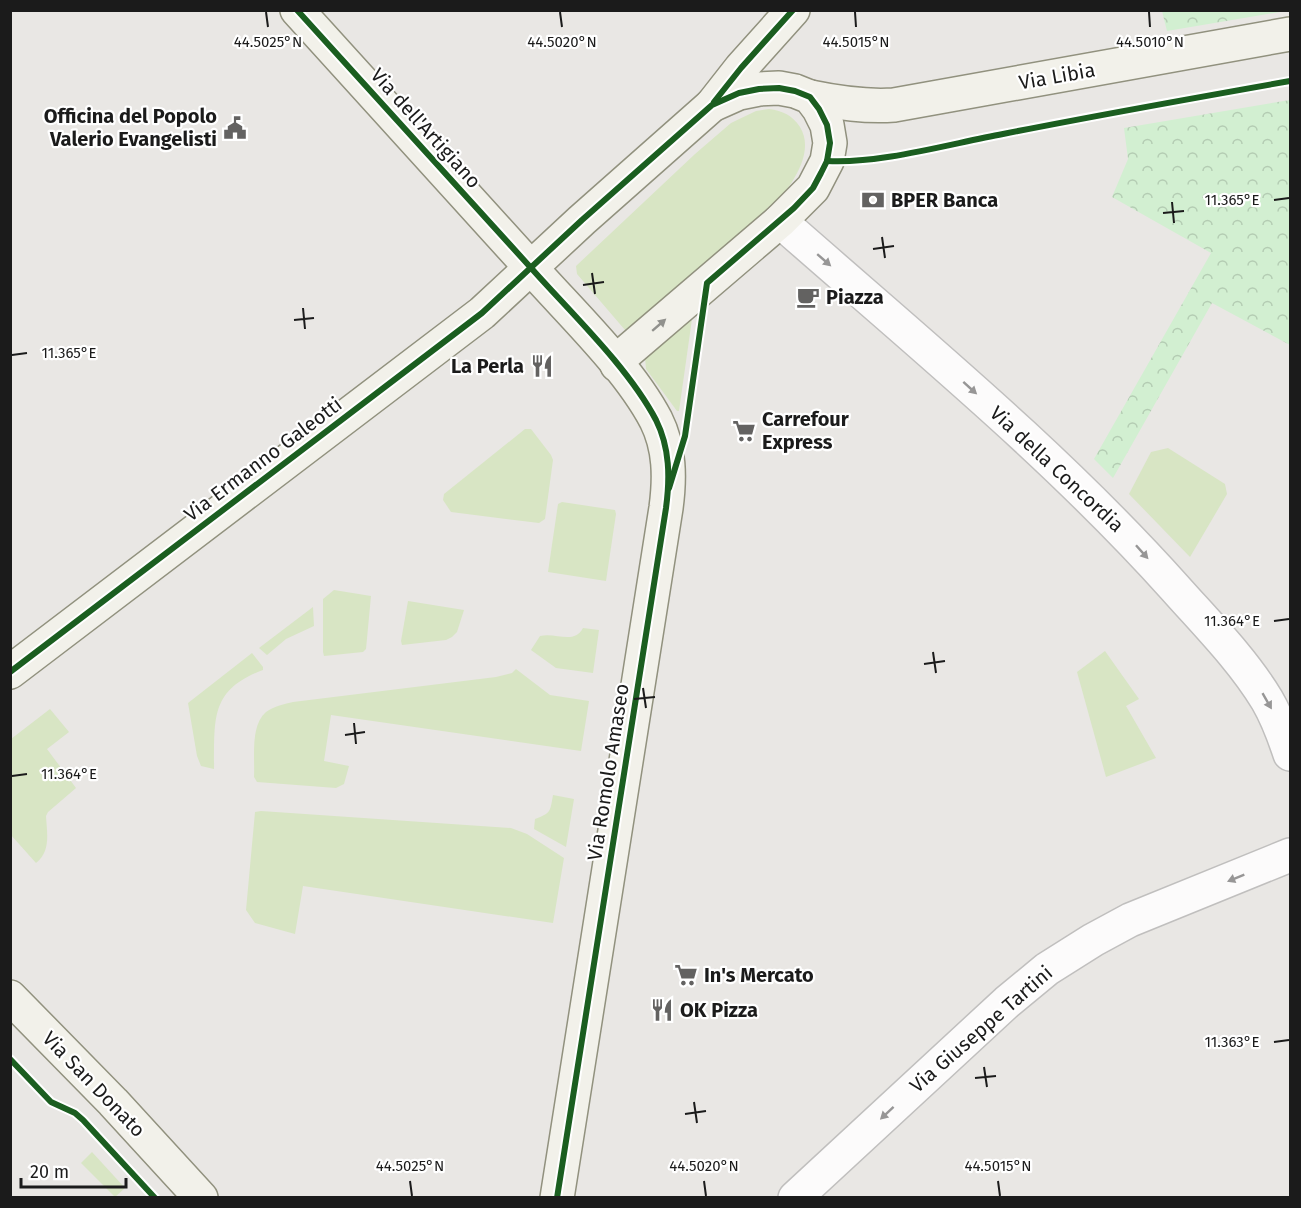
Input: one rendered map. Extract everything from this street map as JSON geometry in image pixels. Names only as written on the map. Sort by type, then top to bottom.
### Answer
[{"type":"street","name":"Via dell'Artigiano","points":[[297,10],[617,365]]},
{"type":"street","points":[[712,105],[741,68],[793,10]]},
{"type":"street","name":"Via Libia","points":[[712,105],[739,93],[779,88],[847,105],[894,105],[1290,34]]},
{"type":"street","points":[[810,97],[827,125],[830,143],[827,161]]},
{"type":"street","name":"Via Ermanno Galeotti","points":[[10,672],[482,313],[590,212],[712,105]]},
{"type":"street","name":"Via Libia","points":[[617,365],[621,357],[780,221],[813,188],[827,161],[850,126],[869,114],[894,105]]},
{"type":"street","name":"Via della Concordia","points":[[780,221],[974,392],[1076,485],[1136,545],[1242,663],[1268,702],[1290,754]]},
{"type":"street","name":"Via Romolo Amaseo","points":[[557,1197],[669,488],[669,463],[656,420],[617,365]]},
{"type":"street","name":"Via Giuseppe Tartini","points":[[795,1197],[1007,1002],[1047,969],[1130,920],[1290,855]]},
{"type":"street","name":"Via San Donato","points":[[10,997],[113,1102],[201,1197]]},
{"type":"green space","points":[[1162,10],[1286,11],[1167,31]]},
{"type":"green space","points":[[1290,100],[1290,345],[1212,303],[1113,478],[1094,459],[1211,253],[1112,197],[1128,159],[1124,128]]},
{"type":"green space","points":[[769,109],[783,112],[790,117],[797,123],[803,134],[804,155],[792,182],[761,216],[630,330],[625,330],[577,274],[576,266],[731,123],[756,111]]},
{"type":"green space","points":[[689,319],[692,319],[679,411],[677,411],[646,369],[645,357]]},
{"type":"green space","points":[[525,429],[531,429],[553,460],[545,519],[539,523],[451,512],[443,500],[444,494]]},
{"type":"green space","points":[[1168,448],[1225,484],[1227,494],[1190,557],[1129,494],[1151,452]]},
{"type":"green space","points":[[562,502],[615,510],[606,581],[548,572],[558,504]]},
{"type":"green space","points":[[334,590],[371,596],[366,649],[363,652],[324,656],[323,599]]},
{"type":"green space","points":[[408,601],[464,610],[457,632],[446,640],[402,645]]},
{"type":"green space","points":[[313,607],[314,626],[286,639],[267,655],[259,648]]},
{"type":"green space","points":[[583,628],[599,630],[593,673],[556,668],[531,650],[540,636],[570,637],[575,636]]},
{"type":"green space","points":[[1105,651],[1139,699],[1126,706],[1156,758],[1106,777],[1077,672]]},
{"type":"green space","points":[[252,653],[263,670],[245,678],[224,697],[216,721],[214,769],[201,766],[197,756],[188,703]]},
{"type":"green space","points":[[516,669],[550,695],[589,701],[581,751],[331,715],[324,761],[349,766],[344,784],[336,788],[257,782],[254,777],[255,733],[261,718],[266,712],[276,707],[293,702],[496,677],[512,673]]},
{"type":"green space","points":[[50,709],[69,732],[47,749],[76,788],[48,812],[46,847],[36,863],[11,835],[11,739]]},
{"type":"green space","points":[[553,795],[574,799],[566,847],[534,829],[535,819],[549,811]]},
{"type":"green space","points":[[255,812],[511,828],[527,834],[564,858],[553,923],[303,886],[295,934],[255,923],[246,910]]},
{"type":"green space","points":[[92,1152],[125,1188],[115,1197],[81,1163]]},
{"type":"cycle path","points":[[297,10],[615,361],[644,400],[656,420],[664,441],[668,474],[666,508],[557,1198]]},
{"type":"cycle path","points":[[714,102],[793,10]]},
{"type":"cycle path","points":[[827,161],[892,156],[1290,81]]},
{"type":"cycle path","points":[[10,672],[482,313],[582,220],[712,105],[739,93],[759,89],[779,88],[795,91],[810,97],[827,125],[830,143],[827,161],[813,188],[794,208],[707,283],[685,436],[669,488]]},
{"type":"cycle path","points":[[10,1059],[51,1102],[75,1113],[83,1120],[155,1198]]},
{"type":"place","name":"Officina del Popolo Valerio Evangelisti","points":[[235,128]]},
{"type":"place","name":"BPER Banca","points":[[873,200]]},
{"type":"place","name":"Piazza","points":[[808,297]]},
{"type":"place","name":"La Perla","points":[[542,366]]},
{"type":"place","name":"Carrefour Express","points":[[744,431]]},
{"type":"place","name":"In's Mercato","points":[[686,975]]},
{"type":"place","name":"OK Pizza","points":[[662,1010]]}]
